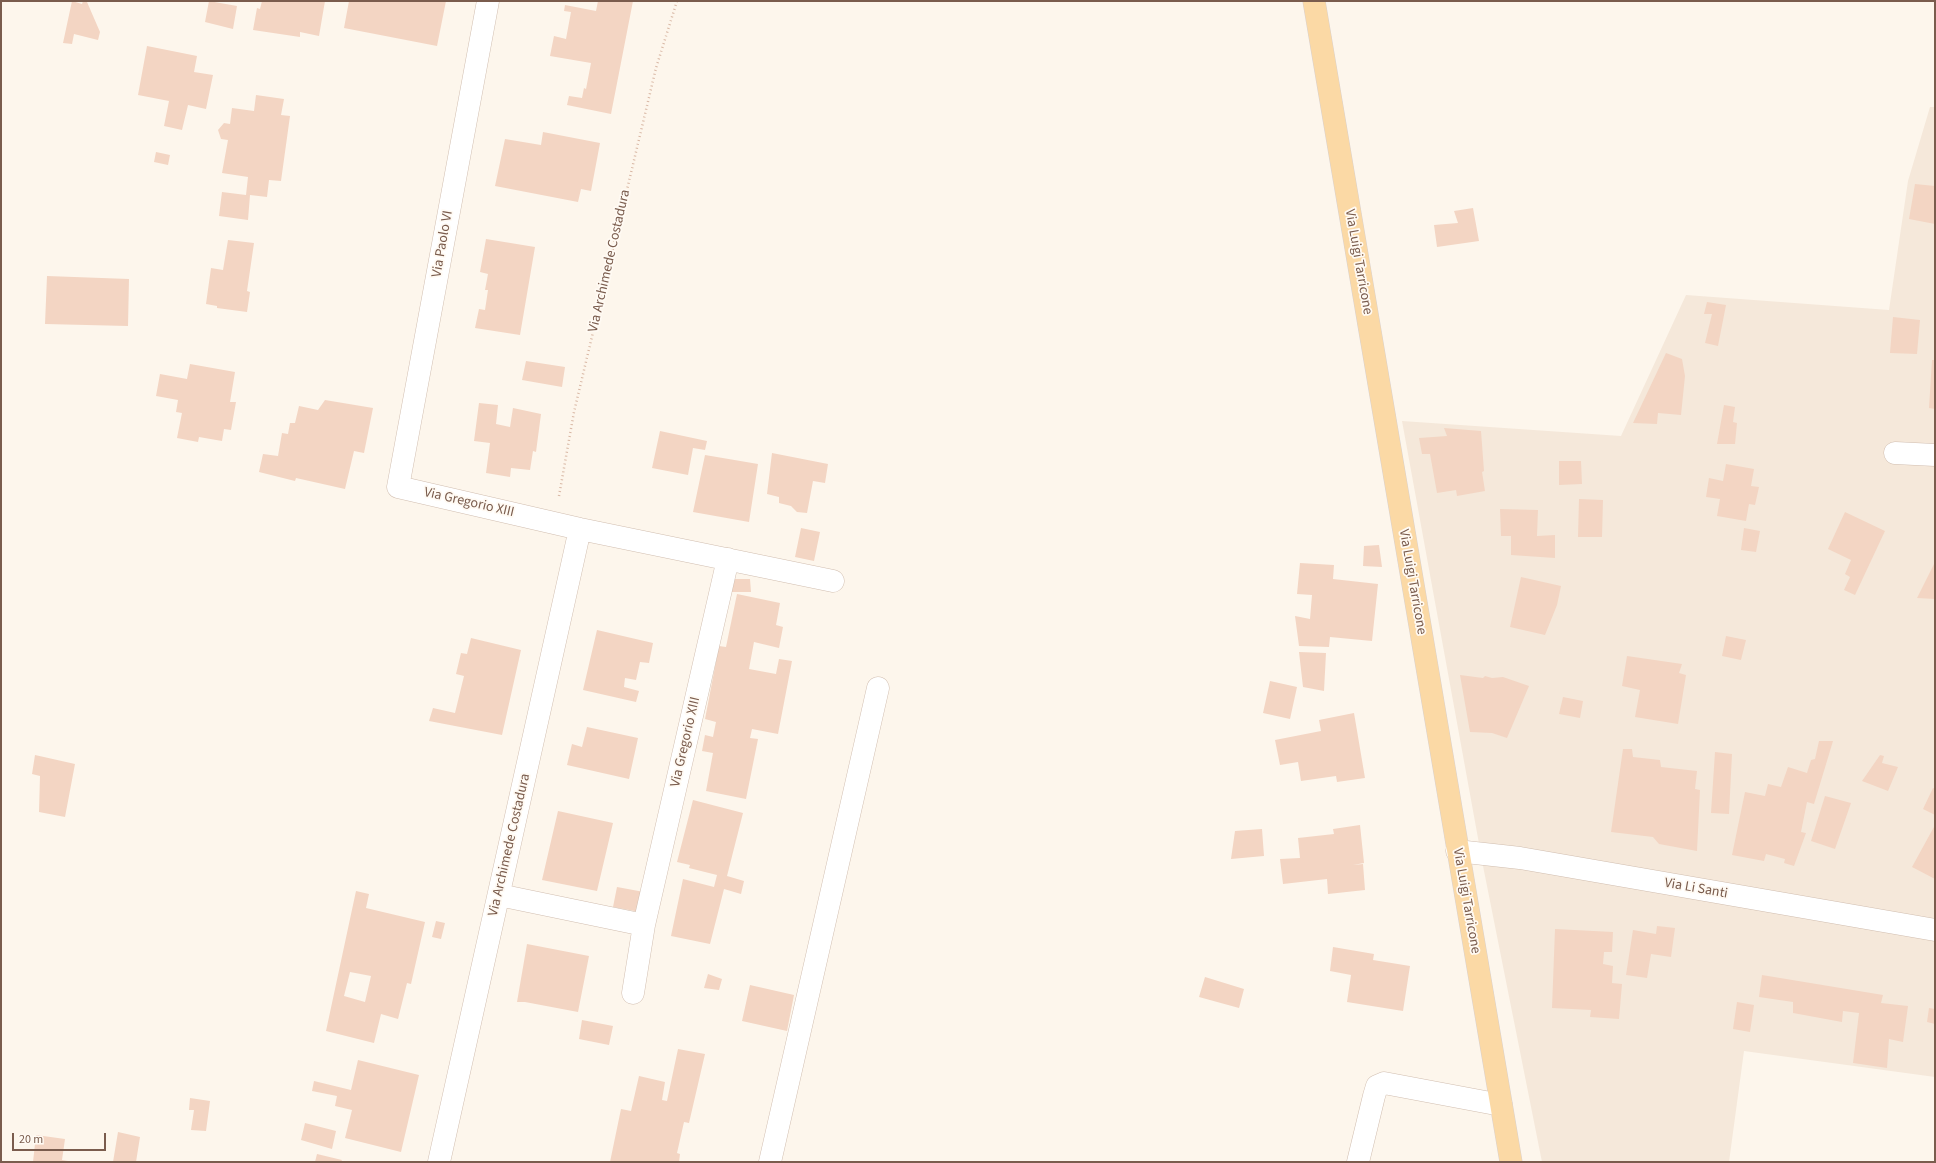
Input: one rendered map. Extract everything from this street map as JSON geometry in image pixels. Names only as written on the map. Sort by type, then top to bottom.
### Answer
[{"type":"main road","name":"Via Luigi Tarricone","points":[[1314,1],[1457,851],[1511,1162]]},
{"type":"street","name":"Via Paolo VI","points":[[398,487],[488,1]]},
{"type":"street","points":[[1895,453],[1935,455]]},
{"type":"street","name":"Via Gregorio XIII","points":[[398,487],[580,529],[833,581]]},
{"type":"street","name":"Via Archimede Costadura","points":[[439,1162],[580,529]]},
{"type":"street","name":"Via Gregorio XIII","points":[[633,993],[644,925],[728,559]]},
{"type":"street","points":[[770,1162],[878,688]]},
{"type":"street","name":"Via Li Santi","points":[[1457,851],[1520,858],[1935,930]]},
{"type":"street","points":[[499,894],[644,925]]},
{"type":"street","points":[[1358,1162],[1377,1086],[1384,1083],[1501,1105]]},
{"type":"path","name":"Via Archimede Costadura","points":[[555,523],[574,412],[656,68],[677,1]]},
{"type":"shaded area","points":[[1930,107],[1935,107],[1935,1077],[1744,1051],[1729,1162],[1542,1162],[1484,871],[1402,421],[1621,436],[1686,295],[1889,310],[1908,181]]},
{"type":"building","points":[[72,1],[82,4],[83,1],[87,2],[100,32],[98,40],[74,34],[72,44],[63,43]]},
{"type":"building","points":[[209,1],[237,6],[233,29],[205,22]]},
{"type":"building","points":[[262,1],[325,1],[319,36],[300,32],[300,37],[253,30],[257,8],[260,9]]},
{"type":"building","points":[[349,1],[446,1],[437,46],[344,28]]},
{"type":"building","points":[[598,1],[633,1],[611,114],[567,105],[569,96],[582,98],[584,88],[586,89],[591,63],[550,56],[554,36],[566,39],[571,12],[564,11],[565,5],[596,11]]},
{"type":"building","points":[[147,46],[197,56],[194,72],[213,75],[206,109],[188,105],[182,130],[164,126],[169,101],[138,95]]},
{"type":"building","points":[[256,95],[284,99],[281,115],[290,116],[281,181],[269,180],[267,197],[250,195],[248,220],[219,216],[222,192],[246,195],[248,177],[222,173],[228,140],[221,139],[218,130],[224,123],[230,124],[232,108],[254,111]]},
{"type":"building","points":[[543,132],[600,143],[591,191],[581,189],[578,202],[495,186],[505,139],[541,145]]},
{"type":"building","points":[[156,152],[170,155],[168,165],[154,162]]},
{"type":"building","points":[[1915,184],[1935,186],[1935,224],[1909,219]]},
{"type":"building","points":[[1473,208],[1479,241],[1437,247],[1434,225],[1458,223],[1454,211]]},
{"type":"building","points":[[486,239],[535,247],[520,335],[475,328],[479,309],[485,310],[488,290],[485,290],[488,274],[480,272]]},
{"type":"building","points":[[228,240],[254,243],[247,291],[250,292],[247,312],[217,308],[217,306],[206,304],[211,268],[223,270]]},
{"type":"building","points":[[47,276],[129,279],[128,326],[45,324]]},
{"type":"building","points":[[1707,302],[1726,305],[1718,346],[1705,343],[1712,314],[1704,314]]},
{"type":"building","points":[[1893,317],[1920,320],[1917,354],[1890,353]]},
{"type":"building","points":[[1666,353],[1682,359],[1685,376],[1681,415],[1658,413],[1657,424],[1633,423]]},
{"type":"building","points":[[1932,360],[1935,360],[1935,409],[1929,408]]},
{"type":"building","points":[[526,361],[565,367],[562,387],[522,380]]},
{"type":"building","points":[[190,364],[235,372],[230,402],[236,402],[231,430],[224,429],[222,441],[199,437],[198,442],[177,438],[182,413],[176,412],[178,400],[156,396],[160,374],[187,379]]},
{"type":"building","points":[[325,400],[373,408],[364,453],[354,451],[345,489],[296,478],[295,481],[259,472],[263,454],[278,456],[282,433],[288,434],[290,423],[295,423],[299,406],[318,410]]},
{"type":"building","points":[[479,403],[498,405],[496,424],[510,427],[513,408],[541,414],[536,452],[533,451],[530,470],[511,468],[510,477],[486,473],[490,443],[474,441]]},
{"type":"building","points":[[1724,405],[1735,407],[1733,422],[1737,423],[1735,444],[1717,444]]},
{"type":"building","points":[[1444,428],[1481,431],[1484,471],[1482,472],[1485,491],[1457,496],[1456,490],[1437,493],[1430,454],[1422,454],[1419,438],[1447,436]]},
{"type":"building","points":[[660,431],[707,441],[705,450],[693,448],[688,475],[652,468]]},
{"type":"building","points":[[772,453],[828,464],[825,483],[813,481],[807,513],[797,512],[791,506],[779,503],[779,497],[767,494]]},
{"type":"building","points":[[705,455],[758,464],[749,522],[693,512]]},
{"type":"building","points":[[1559,461],[1581,461],[1582,484],[1559,485]]},
{"type":"building","points":[[1726,464],[1754,469],[1751,486],[1759,487],[1755,505],[1749,504],[1746,521],[1717,516],[1720,499],[1706,497],[1709,478],[1723,481]]},
{"type":"building","points":[[1579,499],[1603,500],[1602,537],[1578,537]]},
{"type":"building","points":[[1500,509],[1538,510],[1537,536],[1555,535],[1555,558],[1511,555],[1511,536],[1501,536]]},
{"type":"building","points":[[1845,512],[1885,531],[1855,595],[1844,590],[1850,577],[1845,574],[1851,560],[1828,549]]},
{"type":"building","points":[[801,528],[820,532],[814,561],[795,557]]},
{"type":"building","points":[[1744,528],[1760,531],[1756,552],[1741,550]]},
{"type":"building","points":[[1379,545],[1382,567],[1363,566],[1364,546]]},
{"type":"building","points":[[1935,562],[1935,599],[1917,598]]},
{"type":"building","points":[[1300,563],[1334,565],[1333,579],[1378,584],[1372,641],[1330,637],[1329,647],[1299,646],[1295,616],[1310,619],[1312,595],[1297,594]]},
{"type":"building","points":[[1521,577],[1561,586],[1557,605],[1545,635],[1510,627]]},
{"type":"building","points":[[731,579],[750,579],[751,592],[731,592]]},
{"type":"building","points":[[737,594],[780,603],[776,625],[783,627],[779,648],[754,642],[749,669],[776,674],[779,659],[792,661],[778,734],[752,729],[750,738],[758,739],[746,799],[706,791],[713,753],[702,751],[705,735],[713,737],[716,722],[705,719],[719,646],[726,647]]},
{"type":"building","points":[[597,630],[653,643],[649,663],[640,662],[636,680],[625,678],[624,687],[639,691],[636,702],[583,690]]},
{"type":"building","points":[[1726,636],[1746,640],[1741,660],[1722,656]]},
{"type":"building","points":[[471,638],[521,650],[502,735],[429,721],[433,708],[455,713],[464,676],[456,674],[461,653],[467,654]]},
{"type":"building","points":[[1299,652],[1326,653],[1324,691],[1303,687]]},
{"type":"building","points":[[1627,656],[1682,664],[1679,673],[1686,675],[1678,724],[1635,717],[1640,690],[1622,686]]},
{"type":"building","points":[[1460,675],[1483,678],[1485,676],[1492,678],[1503,677],[1529,686],[1507,738],[1492,733],[1470,732]]},
{"type":"building","points":[[1270,681],[1297,687],[1290,719],[1263,713]]},
{"type":"building","points":[[1563,697],[1583,701],[1580,718],[1559,714]]},
{"type":"building","points":[[1354,713],[1365,778],[1337,782],[1336,776],[1301,781],[1298,762],[1280,765],[1275,740],[1321,731],[1319,720]]},
{"type":"building","points":[[587,727],[638,738],[629,779],[567,765],[572,744],[582,747]]},
{"type":"building","points":[[1819,741],[1833,741],[1814,804],[1807,802],[1801,832],[1806,833],[1794,866],[1784,863],[1785,859],[1766,854],[1764,861],[1732,855],[1745,792],[1765,796],[1768,784],[1781,787],[1788,767],[1807,773],[1811,760],[1815,759]]},
{"type":"building","points":[[1623,749],[1632,749],[1633,757],[1660,760],[1661,767],[1697,771],[1695,789],[1700,790],[1697,851],[1659,844],[1653,837],[1611,832]]},
{"type":"building","points":[[1715,752],[1732,754],[1729,814],[1711,813]]},
{"type":"building","points":[[35,755],[75,764],[65,817],[39,812],[40,776],[32,774]]},
{"type":"building","points":[[1880,755],[1884,756],[1882,763],[1898,767],[1888,791],[1862,781]]},
{"type":"building","points":[[1933,788],[1935,789],[1935,815],[1923,809]]},
{"type":"building","points":[[1825,796],[1851,803],[1835,849],[1811,841]]},
{"type":"building","points":[[693,800],[743,813],[727,876],[744,881],[741,894],[724,889],[710,944],[671,936],[683,879],[714,887],[717,875],[689,868],[690,865],[677,862]]},
{"type":"building","points":[[558,811],[613,823],[597,891],[542,880]]},
{"type":"building","points":[[1360,825],[1364,863],[1353,865],[1363,864],[1365,890],[1328,894],[1327,879],[1283,884],[1280,859],[1300,858],[1298,838],[1334,834],[1333,829]]},
{"type":"building","points":[[1935,825],[1935,879],[1912,867]]},
{"type":"building","points":[[1262,829],[1264,856],[1231,859],[1235,831]]},
{"type":"building","points":[[617,887],[644,892],[640,912],[613,907]]},
{"type":"building","points":[[356,891],[369,894],[366,908],[425,922],[411,984],[407,983],[398,1019],[381,1014],[374,1043],[326,1031]],"holes":[[[350,972],[371,976],[365,1002],[344,996]]]},
{"type":"building","points":[[436,921],[445,923],[441,939],[432,937]]},
{"type":"building","points":[[1657,926],[1675,928],[1671,957],[1651,954],[1647,978],[1626,975],[1633,930],[1656,934]]},
{"type":"building","points":[[1555,929],[1613,932],[1612,952],[1604,952],[1603,964],[1613,966],[1612,983],[1622,984],[1619,1019],[1590,1017],[1591,1010],[1552,1008]]},
{"type":"building","points":[[527,944],[589,956],[578,1012],[525,1002],[517,1002]]},
{"type":"building","points":[[1333,947],[1374,954],[1373,960],[1410,966],[1403,1011],[1347,1002],[1351,975],[1330,971]]},
{"type":"building","points":[[708,974],[722,979],[719,990],[704,988]]},
{"type":"building","points":[[1762,975],[1883,995],[1881,1003],[1908,1006],[1903,1042],[1889,1039],[1887,1068],[1853,1063],[1859,1013],[1843,1011],[1842,1022],[1793,1013],[1793,1002],[1759,997]]},
{"type":"building","points":[[1205,977],[1244,989],[1239,1008],[1199,997]]},
{"type":"building","points":[[750,985],[794,995],[787,1031],[742,1021]]},
{"type":"building","points":[[1737,1002],[1754,1005],[1750,1032],[1733,1029]]},
{"type":"building","points":[[1929,1008],[1935,1009],[1935,1024],[1927,1022]]},
{"type":"building","points":[[582,1020],[613,1026],[609,1045],[579,1039]]},
{"type":"building","points":[[678,1049],[705,1054],[689,1123],[684,1122],[677,1153],[680,1154],[679,1162],[610,1162],[621,1109],[631,1111],[639,1076],[665,1082],[662,1100],[667,1101]]},
{"type":"building","points":[[358,1060],[419,1075],[401,1152],[345,1138],[352,1110],[335,1106],[337,1096],[312,1091],[314,1081],[351,1090]]},
{"type":"building","points":[[190,1098],[210,1101],[206,1131],[191,1130],[194,1110],[189,1110]]},
{"type":"building","points":[[305,1123],[336,1131],[332,1149],[301,1140]]},
{"type":"building","points":[[118,1132],[140,1137],[136,1162],[113,1162]]},
{"type":"building","points":[[36,1135],[65,1139],[62,1160],[68,1162],[33,1162]]},
{"type":"building","points":[[317,1154],[342,1160],[341,1162],[315,1162]]}]
